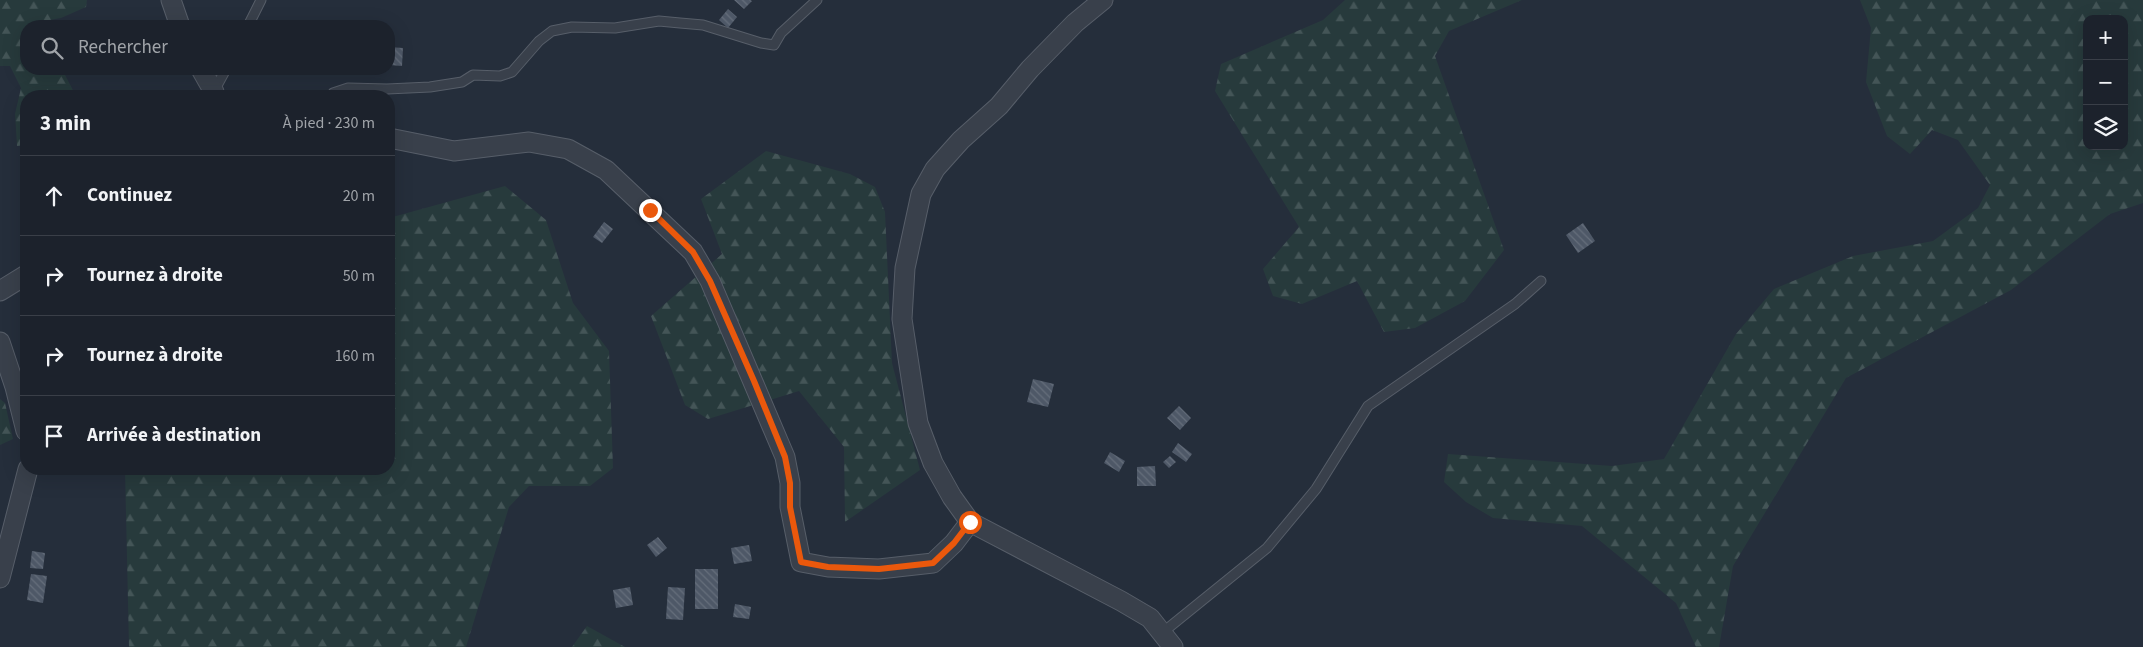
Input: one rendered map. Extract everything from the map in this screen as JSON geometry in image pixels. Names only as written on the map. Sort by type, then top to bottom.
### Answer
[{"type":"street","points":[[171,0],[178,20]]},
{"type":"street","points":[[1103,0],[1075,23],[1030,69],[999,106],[961,140],[935,169],[922,194],[905,268],[902,319],[918,423],[933,463],[952,497],[970,522],[1150,618],[1168,640]]},
{"type":"street","points":[[204,75],[212,90]]},
{"type":"street","points":[[395,139],[454,151],[529,142],[568,149],[606,170],[693,252],[710,281],[785,457],[790,483],[790,507],[801,562],[828,567],[879,569],[933,563],[954,543],[970,522]]},
{"type":"street","points":[[0,291],[20,279]]},
{"type":"street","points":[[0,342],[20,407]]},
{"type":"street","points":[[0,578],[26,475]]},
{"type":"lane","points":[[251,20],[261,0]]},
{"type":"lane","points":[[342,90],[348,88],[430,87],[462,82],[473,75],[500,76],[512,72],[539,41],[552,31],[572,27],[615,28],[659,21],[680,22],[704,25],[761,43],[774,45],[787,27],[817,0]]},
{"type":"lane","points":[[216,90],[223,75]]},
{"type":"lane","points":[[1168,640],[1266,548],[1316,489],[1368,406],[1515,304],[1541,281]]},
{"type":"green space","points":[[0,0],[87,0],[86,7],[61,18],[20,20],[20,75],[65,75],[73,90],[21,90],[10,66],[0,66]]},
{"type":"green space","points":[[1345,0],[1522,0],[1449,31],[1435,56],[1504,250],[1465,301],[1415,328],[1384,332],[1357,281],[1302,304],[1273,296],[1263,269],[1299,227],[1215,91],[1221,64],[1323,20]]},
{"type":"green space","points":[[1860,0],[2143,0],[2143,203],[2110,214],[2011,290],[1846,378],[1733,566],[1719,647],[1696,647],[1676,603],[1582,526],[1493,518],[1466,502],[1444,482],[1448,454],[1612,466],[1664,459],[1736,334],[1774,289],[1853,256],[1933,241],[1978,208],[1990,185],[1958,140],[1932,130],[1910,154],[1887,136],[1866,82],[1871,28]]},
{"type":"green space","points":[[20,92],[20,146],[17,146],[15,114]]},
{"type":"green space","points":[[766,151],[850,174],[875,187],[885,212],[892,363],[920,470],[845,522],[844,447],[799,391],[708,419],[685,405],[651,316],[722,254],[701,199]]},
{"type":"green space","points":[[505,186],[546,220],[573,303],[609,351],[613,468],[590,486],[529,486],[509,507],[466,647],[129,647],[125,475],[395,475],[395,216]]},
{"type":"green space","points":[[0,399],[5,403],[13,439],[0,445]]},
{"type":"green space","points":[[587,626],[625,647],[572,647]]},
{"type":"building","points":[[734,0],[750,0],[752,1],[744,9]]},
{"type":"building","points":[[728,9],[737,17],[728,28],[719,20]]},
{"type":"building","points":[[395,47],[403,48],[402,66],[395,65]]},
{"type":"building","points":[[604,222],[613,229],[602,243],[593,237]]},
{"type":"building","points":[[1583,223],[1595,241],[1578,253],[1566,235]]},
{"type":"building","points":[[1033,379],[1054,384],[1048,407],[1027,402]]},
{"type":"building","points":[[1179,406],[1191,418],[1180,430],[1167,418]]},
{"type":"building","points":[[1178,443],[1192,454],[1186,462],[1172,452]]},
{"type":"building","points":[[1110,452],[1125,461],[1119,472],[1104,463]]},
{"type":"building","points":[[1170,456],[1176,462],[1169,468],[1163,462]]},
{"type":"building","points":[[1155,466],[1156,486],[1137,486],[1137,467]]},
{"type":"building","points":[[658,537],[667,548],[656,557],[647,545]]},
{"type":"building","points":[[749,545],[752,561],[734,564],[731,548]]},
{"type":"building","points":[[32,551],[45,553],[43,569],[30,568]]},
{"type":"building","points":[[695,569],[718,569],[718,609],[695,609]]},
{"type":"building","points":[[31,574],[47,576],[43,603],[27,600]]},
{"type":"building","points":[[630,587],[633,605],[616,608],[613,590]]},
{"type":"building","points":[[668,587],[685,588],[683,620],[666,619]]},
{"type":"building","points":[[735,604],[751,607],[749,619],[733,617]]},
{"type":"route","points":[[650,210],[693,252],[710,281],[754,381],[785,457],[790,483],[790,507],[801,562],[828,567],[879,569],[933,563],[954,543],[970,522]]}]
